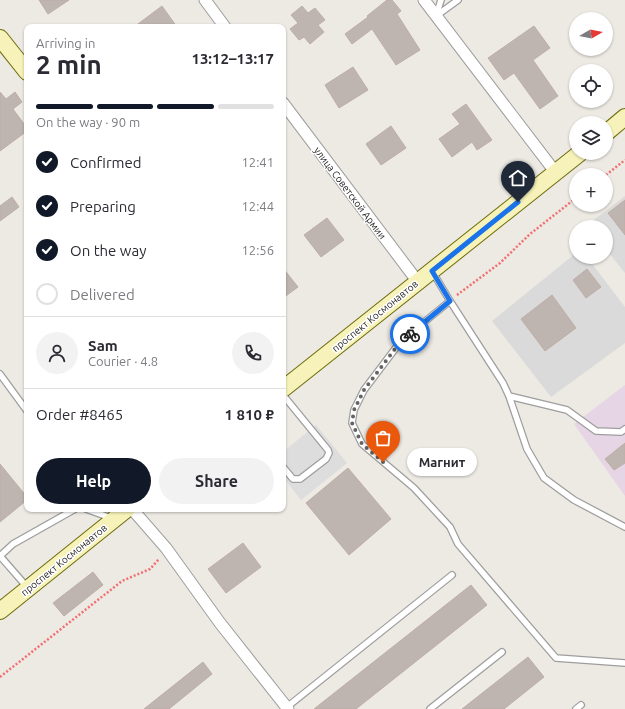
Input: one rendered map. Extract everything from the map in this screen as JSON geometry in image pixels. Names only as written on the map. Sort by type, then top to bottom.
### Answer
[{"type":"main road","points":[[0,38],[24,68]]},
{"type":"main road","points":[[613,127],[625,118]]},
{"type":"main road","name":"проспект Космонавтов","points":[[286,387],[571,160]]},
{"type":"main road","name":"проспект Космонавтов","points":[[0,611],[121,514]]},
{"type":"street","points":[[205,0],[223,24]]},
{"type":"street","points":[[424,0],[556,172]]},
{"type":"street","name":"улица Советской Армии","points":[[286,108],[418,282]]},
{"type":"street","points":[[135,512],[166,548],[220,622],[287,708]]},
{"type":"lane","points":[[436,16],[441,0]]},
{"type":"lane","points":[[436,16],[458,0]]},
{"type":"lane","points":[[432,271],[503,383],[509,396],[527,450],[544,478],[574,500],[625,527]]},
{"type":"lane","points":[[450,301],[401,341],[364,390],[354,410],[352,423],[362,444],[414,488],[450,527],[458,544],[556,658],[625,663]]},
{"type":"lane","points":[[0,374],[24,407]]},
{"type":"lane","points":[[509,396],[567,410],[596,431],[621,432],[625,429]]},
{"type":"lane","points":[[286,399],[329,453],[326,459],[300,479],[293,479],[286,471]]},
{"type":"lane","points":[[28,589],[0,556],[13,544],[70,512]]},
{"type":"lane","points":[[107,512],[121,514]]},
{"type":"lane","points":[[287,708],[452,575]]},
{"type":"lane","points":[[430,709],[502,652]]},
{"type":"lane","points":[[576,709],[581,705]]},
{"type":"path","points":[[613,169],[625,160]]},
{"type":"path","points":[[450,301],[500,263],[530,234],[569,203]]},
{"type":"path","points":[[0,677],[122,581],[150,569],[159,560],[166,548]]},
{"type":"shaded area","points":[[625,196],[625,273],[613,258],[613,220],[594,220],[604,212],[613,212],[613,205]]},
{"type":"shaded area","points":[[569,259],[569,264],[592,264],[625,307],[625,343],[551,397],[492,321]]},
{"type":"shaded area","points":[[625,385],[625,496],[574,424]]},
{"type":"shaded area","points":[[316,425],[347,463],[301,500],[286,481],[286,450]]},
{"type":"building","points":[[39,0],[69,0],[48,14]]},
{"type":"building","points":[[387,0],[392,0],[401,11],[397,14],[420,50],[396,65],[372,29],[352,44],[345,34],[368,17],[367,16]]},
{"type":"building","points":[[162,6],[175,24],[138,24]]},
{"type":"building","points":[[302,6],[308,13],[315,8],[325,20],[318,25],[324,32],[310,44],[304,37],[299,40],[290,29],[298,23],[291,15]]},
{"type":"building","points":[[534,26],[550,48],[533,60],[558,96],[540,109],[514,73],[504,80],[488,58]]},
{"type":"building","points":[[353,67],[368,90],[339,108],[325,85]]},
{"type":"building","points":[[0,92],[6,99],[15,92],[22,102],[13,109],[24,124],[24,133],[0,151]]},
{"type":"building","points":[[466,104],[492,140],[477,150],[472,142],[452,157],[439,139],[460,124],[452,114]]},
{"type":"building","points":[[391,126],[406,148],[381,165],[366,144]]},
{"type":"building","points":[[12,197],[19,207],[0,221],[0,206]]},
{"type":"building","points":[[625,200],[625,235],[608,213],[613,212],[613,209]]},
{"type":"building","points":[[327,218],[344,240],[321,257],[304,235]]},
{"type":"building","points":[[587,269],[601,287],[586,298],[573,280]]},
{"type":"building","points":[[286,272],[298,287],[286,296]]},
{"type":"building","points":[[552,295],[576,328],[545,351],[521,319]]},
{"type":"building","points":[[625,443],[625,463],[614,470],[605,459]]},
{"type":"building","points":[[0,464],[24,493],[24,502],[0,522]]},
{"type":"building","points":[[348,468],[391,519],[349,555],[306,503]]},
{"type":"building","points":[[243,543],[261,567],[226,593],[208,569]]},
{"type":"building","points":[[93,572],[103,585],[64,616],[53,603]]},
{"type":"building","points":[[471,585],[487,605],[356,709],[314,709]]},
{"type":"building","points":[[528,657],[544,677],[504,709],[462,709]]},
{"type":"building","points":[[203,662],[212,674],[169,709],[144,709]]},
{"type":"way so far","points":[[383,462],[362,444],[352,423],[354,410],[364,390],[401,341],[410,334]]},
{"type":"place","name":"Магнит","points":[[383,462]]},
{"type":"route","points":[[410,334],[450,301],[432,271],[518,202]]}]
